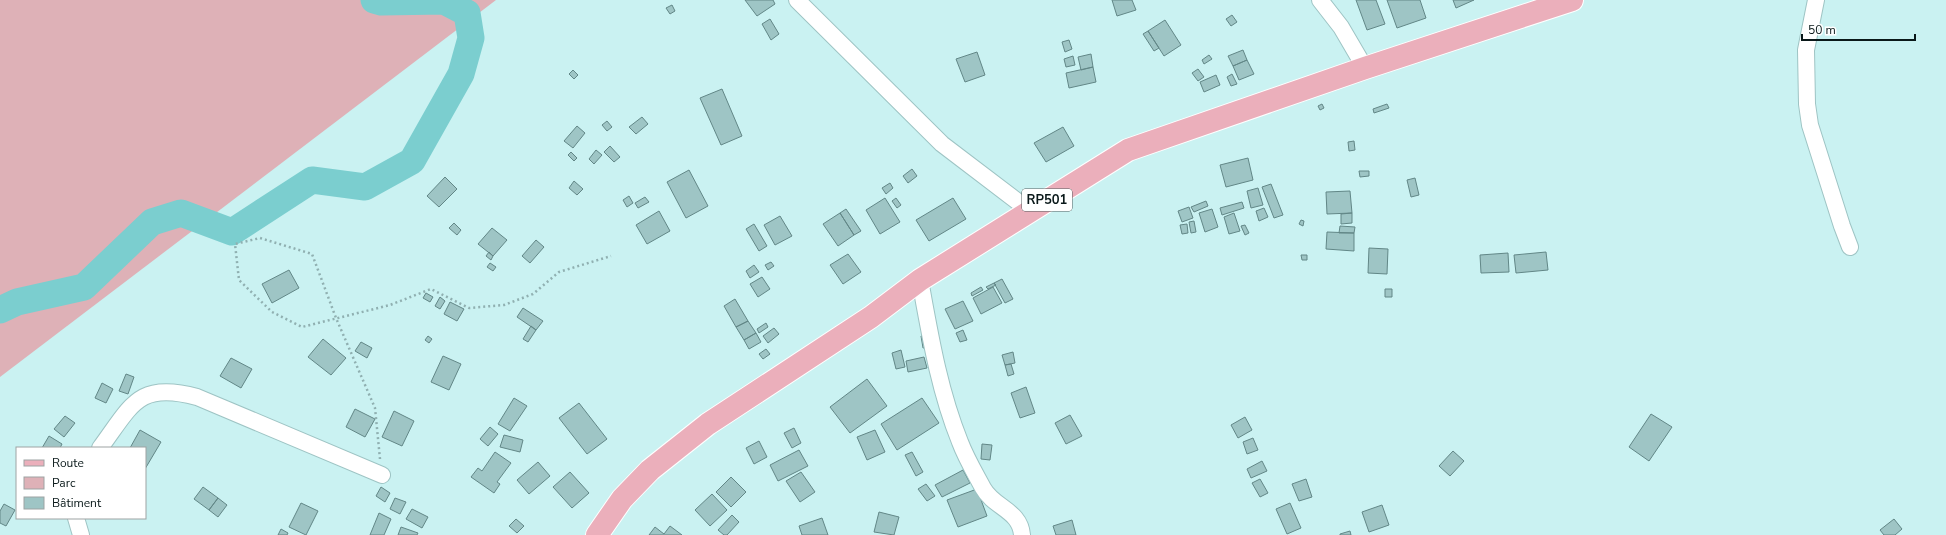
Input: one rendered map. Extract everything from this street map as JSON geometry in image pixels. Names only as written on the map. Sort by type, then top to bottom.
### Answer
[{"type":"main road","name":"RP501","points":[[596,535],[622,499],[650,470],[708,424],[871,316],[920,280],[1128,150],[1365,68],[1572,0]]},
{"type":"street","points":[[797,0],[942,144],[1030,211]]},
{"type":"street","points":[[1320,0],[1341,26],[1365,68]]},
{"type":"street","points":[[1816,0],[1806,50],[1806,104],[1812,132],[1850,247]]},
{"type":"street","points":[[920,280],[934,362],[960,444],[986,493],[998,505],[1014,514],[1022,527],[1022,535]]},
{"type":"street","points":[[101,447],[133,403],[150,393],[163,391],[179,392],[197,397],[382,475]]},
{"type":"street","points":[[76,519],[82,535]]},
{"type":"path","points":[[382,475],[375,408],[336,318],[312,254],[260,238],[235,244],[239,280],[272,312],[302,327],[336,318],[390,305],[431,289],[469,308],[504,305],[533,294],[559,272],[611,256]]},
{"type":"green space","points":[[0,0],[496,0],[0,377]]},
{"type":"building","points":[[745,0],[773,0],[775,4],[757,16]]},
{"type":"building","points":[[1112,0],[1132,0],[1136,10],[1117,16]]},
{"type":"building","points":[[1356,0],[1376,0],[1385,24],[1367,30]]},
{"type":"building","points":[[1387,0],[1420,0],[1426,18],[1397,28]]},
{"type":"building","points":[[1453,0],[1474,0],[1456,8]]},
{"type":"building","points":[[672,5],[675,11],[670,14],[666,8]]},
{"type":"building","points":[[1232,15],[1237,22],[1231,26],[1226,19]]},
{"type":"building","points":[[770,19],[779,34],[771,40],[762,24]]},
{"type":"building","points":[[1165,20],[1181,45],[1164,56],[1148,31]]},
{"type":"building","points":[[1148,31],[1159,48],[1154,51],[1143,34]]},
{"type":"building","points":[[1069,40],[1072,49],[1065,52],[1062,42]]},
{"type":"building","points":[[1243,50],[1247,60],[1233,66],[1228,56]]},
{"type":"building","points":[[977,52],[985,75],[965,82],[956,59]]},
{"type":"building","points":[[1091,54],[1093,67],[1081,70],[1078,57]]},
{"type":"building","points":[[1209,55],[1212,59],[1204,64],[1202,60]]},
{"type":"building","points":[[1073,56],[1075,65],[1066,67],[1064,59]]},
{"type":"building","points":[[1247,60],[1254,74],[1239,80],[1233,66]]},
{"type":"building","points":[[1093,67],[1096,82],[1069,88],[1066,73]]},
{"type":"building","points":[[1198,69],[1204,77],[1198,81],[1192,73]]},
{"type":"building","points":[[573,70],[578,75],[574,79],[569,74]]},
{"type":"building","points":[[1232,74],[1237,84],[1231,86],[1227,77]]},
{"type":"building","points":[[1216,75],[1220,85],[1204,92],[1200,82]]},
{"type":"building","points":[[722,89],[742,136],[721,145],[700,98]]},
{"type":"building","points":[[1322,104],[1324,108],[1320,110],[1318,106]]},
{"type":"building","points":[[1387,104],[1389,108],[1374,113],[1373,109]]},
{"type":"building","points":[[642,117],[648,124],[636,134],[629,127]]},
{"type":"building","points":[[607,121],[612,127],[607,131],[602,125]]},
{"type":"building","points":[[577,126],[585,133],[573,148],[564,141]]},
{"type":"building","points":[[1063,127],[1074,146],[1046,162],[1034,143]]},
{"type":"building","points":[[1354,141],[1355,150],[1349,151],[1348,142]]},
{"type":"building","points":[[610,146],[620,157],[614,162],[604,152]]},
{"type":"building","points":[[596,150],[602,155],[594,164],[589,159]]},
{"type":"building","points":[[571,152],[577,158],[574,161],[568,155]]},
{"type":"building","points":[[1248,158],[1253,180],[1226,187],[1220,165]]},
{"type":"building","points":[[912,169],[917,176],[908,183],[903,176]]},
{"type":"building","points":[[689,170],[708,206],[686,218],[667,182]]},
{"type":"building","points":[[1359,171],[1369,171],[1369,176],[1360,177]]},
{"type":"building","points":[[445,177],[457,189],[439,207],[427,196]]},
{"type":"building","points":[[1415,178],[1419,195],[1411,197],[1407,180]]},
{"type":"building","points":[[574,181],[583,189],[577,195],[569,188]]},
{"type":"building","points":[[890,183],[893,188],[886,194],[882,188]]},
{"type":"building","points":[[1271,184],[1283,215],[1274,218],[1262,187]]},
{"type":"building","points":[[1258,188],[1263,205],[1251,208],[1247,191]]},
{"type":"building","points":[[1350,191],[1352,213],[1327,214],[1326,192]]},
{"type":"building","points":[[629,196],[633,203],[627,207],[623,200]]},
{"type":"building","points":[[645,197],[649,202],[638,208],[635,203]]},
{"type":"building","points":[[885,198],[900,222],[880,234],[866,210]]},
{"type":"building","points":[[896,198],[901,205],[897,208],[892,201]]},
{"type":"building","points":[[953,198],[966,219],[929,241],[916,220]]},
{"type":"building","points":[[1206,201],[1208,206],[1194,212],[1191,207]]},
{"type":"building","points":[[1242,202],[1244,208],[1222,215],[1220,208]]},
{"type":"building","points":[[1189,207],[1193,218],[1182,222],[1178,211]]},
{"type":"building","points":[[1264,208],[1268,217],[1259,221],[1256,211]]},
{"type":"building","points":[[846,209],[861,231],[854,235],[840,213]]},
{"type":"building","points":[[1212,209],[1218,227],[1205,232],[1199,213]]},
{"type":"building","points":[[659,211],[670,231],[647,244],[636,225]]},
{"type":"building","points":[[840,213],[854,235],[838,246],[823,224]]},
{"type":"building","points":[[1234,213],[1240,231],[1229,234],[1224,217]]},
{"type":"building","points":[[1352,213],[1352,223],[1341,224],[1341,214]]},
{"type":"building","points":[[780,216],[792,236],[775,245],[764,225]]},
{"type":"building","points":[[1301,220],[1304,221],[1303,226],[1299,224]]},
{"type":"building","points":[[1194,221],[1196,232],[1191,233],[1189,222]]},
{"type":"building","points":[[454,223],[461,230],[457,235],[449,228]]},
{"type":"building","points":[[754,224],[767,246],[759,251],[746,229]]},
{"type":"building","points":[[1187,224],[1188,233],[1182,234],[1180,225]]},
{"type":"building","points":[[1245,225],[1249,233],[1245,235],[1241,226]]},
{"type":"building","points":[[1340,226],[1355,227],[1354,233],[1339,233]]},
{"type":"building","points":[[492,228],[507,240],[493,256],[478,244]]},
{"type":"building","points":[[1327,232],[1354,233],[1354,251],[1326,249]]},
{"type":"building","points":[[536,240],[544,247],[530,263],[522,256]]},
{"type":"building","points":[[1369,248],[1388,249],[1387,274],[1368,273]]},
{"type":"building","points":[[489,252],[493,256],[491,260],[486,256]]},
{"type":"building","points":[[1546,252],[1548,270],[1516,273],[1514,255]]},
{"type":"building","points":[[1508,253],[1509,272],[1481,273],[1480,255]]},
{"type":"building","points":[[848,254],[861,272],[843,284],[830,265]]},
{"type":"building","points":[[1301,255],[1307,255],[1307,260],[1302,260]]},
{"type":"building","points":[[771,262],[774,266],[768,270],[765,265]]},
{"type":"building","points":[[490,263],[496,267],[493,271],[487,267]]},
{"type":"building","points":[[754,265],[759,272],[750,278],[746,271]]},
{"type":"building","points":[[289,270],[299,288],[272,303],[262,284]]},
{"type":"building","points":[[762,277],[770,289],[758,297],[750,284]]},
{"type":"building","points":[[1002,279],[1013,299],[1005,303],[994,283]]},
{"type":"building","points":[[994,283],[996,285],[988,289],[986,287]]},
{"type":"building","points":[[981,287],[983,290],[972,296],[971,293]]},
{"type":"building","points":[[993,287],[1002,303],[981,314],[973,298]]},
{"type":"building","points":[[1385,289],[1392,289],[1392,297],[1385,297]]},
{"type":"building","points":[[426,293],[433,297],[430,302],[423,298]]},
{"type":"building","points":[[440,297],[445,301],[440,309],[435,306]]},
{"type":"building","points":[[735,299],[748,321],[736,327],[724,306]]},
{"type":"building","points":[[963,301],[973,321],[955,329],[945,309]]},
{"type":"building","points":[[450,302],[464,309],[457,321],[444,314]]},
{"type":"building","points":[[523,308],[543,321],[536,330],[517,317]]},
{"type":"building","points":[[748,321],[756,333],[744,340],[736,327]]},
{"type":"building","points":[[766,323],[768,327],[759,333],[757,329]]},
{"type":"building","points":[[531,326],[536,330],[528,342],[523,339]]},
{"type":"building","points":[[774,328],[779,334],[768,343],[763,336]]},
{"type":"building","points":[[963,330],[967,340],[960,342],[956,333]]},
{"type":"building","points":[[756,333],[761,342],[749,349],[744,340]]},
{"type":"building","points":[[928,335],[929,347],[923,348],[921,336]]},
{"type":"building","points":[[428,336],[432,339],[429,343],[425,340]]},
{"type":"building","points":[[323,339],[346,358],[331,375],[308,357]]},
{"type":"building","points":[[361,342],[372,348],[367,358],[355,351]]},
{"type":"building","points":[[766,349],[770,354],[763,359],[759,354]]},
{"type":"building","points":[[901,350],[905,367],[896,369],[892,353]]},
{"type":"building","points":[[1013,352],[1015,363],[1005,365],[1002,355]]},
{"type":"building","points":[[443,356],[461,364],[449,390],[431,382]]},
{"type":"building","points":[[924,357],[927,368],[908,372],[906,361]]},
{"type":"building","points":[[231,358],[252,369],[241,388],[220,376]]},
{"type":"building","points":[[1011,364],[1014,374],[1008,376],[1005,365]]},
{"type":"building","points":[[126,374],[134,377],[128,394],[119,391]]},
{"type":"building","points":[[867,379],[887,406],[850,433],[830,407]]},
{"type":"building","points":[[102,383],[113,389],[106,403],[95,398]]},
{"type":"building","points":[[1026,387],[1035,413],[1020,418],[1011,393]]},
{"type":"building","points":[[514,398],[527,406],[510,431],[498,424]]},
{"type":"building","points":[[922,398],[939,423],[897,450],[881,424]]},
{"type":"building","points":[[579,403],[607,439],[587,454],[559,418]]},
{"type":"building","points":[[355,409],[375,419],[365,437],[346,427]]},
{"type":"building","points":[[394,411],[414,421],[402,446],[382,437]]},
{"type":"building","points":[[1651,414],[1672,427],[1649,461],[1629,447]]},
{"type":"building","points":[[1070,415],[1082,436],[1066,444],[1055,423]]},
{"type":"building","points":[[65,416],[75,423],[64,437],[54,429]]},
{"type":"building","points":[[1245,417],[1252,430],[1238,438],[1231,425]]},
{"type":"building","points":[[490,427],[498,434],[488,446],[480,439]]},
{"type":"building","points":[[794,428],[801,443],[792,448],[784,433]]},
{"type":"building","points":[[140,430],[161,442],[146,467],[146,447],[131,447]]},
{"type":"building","points":[[875,430],[885,452],[867,460],[857,437]]},
{"type":"building","points":[[504,435],[523,440],[520,452],[500,447]]},
{"type":"building","points":[[49,436],[62,444],[60,447],[43,447]]},
{"type":"building","points":[[1253,438],[1258,450],[1247,454],[1243,442]]},
{"type":"building","points":[[759,441],[767,457],[754,464],[746,448]]},
{"type":"building","points":[[982,444],[992,445],[990,460],[981,459]]},
{"type":"building","points":[[799,450],[808,466],[778,481],[770,465]]},
{"type":"building","points":[[1453,451],[1464,461],[1450,476],[1439,466]]},
{"type":"building","points":[[495,452],[511,463],[497,482],[500,484],[494,493],[471,477],[478,468],[482,471]]},
{"type":"building","points":[[912,452],[923,472],[916,476],[905,455]]},
{"type":"building","points":[[1262,461],[1267,471],[1251,478],[1247,469]]},
{"type":"building","points":[[538,462],[550,476],[529,494],[517,480]]},
{"type":"building","points":[[963,470],[970,483],[942,497],[935,485]]},
{"type":"building","points":[[570,472],[589,493],[572,508],[553,487]]},
{"type":"building","points":[[801,472],[815,492],[800,502],[786,481]]},
{"type":"building","points":[[731,477],[746,492],[731,507],[716,492]]},
{"type":"building","points":[[1260,479],[1268,493],[1260,497],[1252,483]]},
{"type":"building","points":[[1306,479],[1312,497],[1299,501],[1292,484]]},
{"type":"building","points":[[926,484],[935,496],[927,501],[918,489]]},
{"type":"building","points":[[203,487],[218,498],[209,510],[194,499]]},
{"type":"building","points":[[381,487],[390,493],[385,502],[376,496]]},
{"type":"building","points":[[977,489],[987,516],[958,527],[947,500]]},
{"type":"building","points":[[712,494],[727,510],[710,526],[695,510]]},
{"type":"building","points":[[218,498],[227,505],[218,517],[209,510]]},
{"type":"building","points":[[395,498],[406,502],[400,514],[390,509]]},
{"type":"building","points":[[301,503],[318,511],[306,535],[289,527]]},
{"type":"building","points":[[1290,503],[1301,528],[1287,534],[1276,509]]},
{"type":"building","points":[[4,504],[15,510],[6,526],[0,523],[0,511]]},
{"type":"building","points":[[1382,505],[1389,525],[1369,532],[1362,512]]},
{"type":"building","points":[[412,509],[428,517],[422,528],[406,519]]},
{"type":"building","points":[[879,512],[899,517],[894,535],[874,532]]},
{"type":"building","points":[[379,513],[391,519],[384,535],[370,535]]},
{"type":"building","points":[[732,515],[739,522],[727,535],[724,535],[718,530]]},
{"type":"building","points":[[822,518],[828,535],[802,535],[799,526]]},
{"type":"building","points":[[516,519],[524,526],[517,533],[509,526]]},
{"type":"building","points":[[1894,519],[1902,529],[1895,535],[1884,535],[1880,530]]},
{"type":"building","points":[[1072,520],[1076,535],[1056,535],[1053,526]]},
{"type":"building","points":[[670,526],[682,535],[649,535],[655,527],[664,534]]},
{"type":"building","points":[[401,527],[418,533],[417,535],[398,535]]},
{"type":"building","points":[[281,529],[288,533],[287,535],[278,535]]},
{"type":"building","points":[[1350,531],[1351,535],[1340,535],[1340,534]]},
{"type":"waterway","points":[[0,310],[17,302],[84,287],[152,222],[181,213],[232,232],[312,180],[365,187],[412,161],[461,74],[471,38],[467,13],[444,1],[381,2],[374,0]]}]
